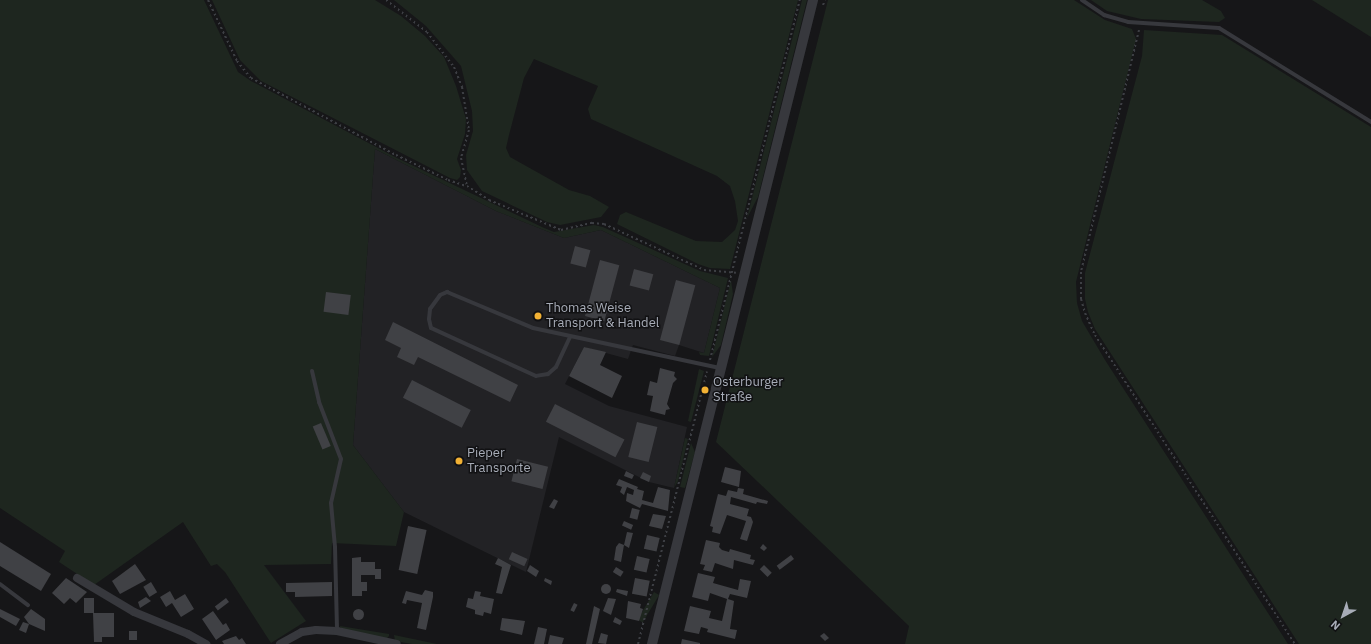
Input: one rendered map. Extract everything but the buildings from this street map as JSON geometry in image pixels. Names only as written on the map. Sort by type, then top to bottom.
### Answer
[{"type":"street","points":[[652,644],[813,0]]},
{"type":"street","points":[[77,578],[134,612],[188,634],[206,644]]},
{"type":"street","points":[[280,644],[302,632],[316,630],[337,631],[397,644]]},
{"type":"lane","points":[[1082,0],[1104,15],[1140,24],[1219,28],[1371,122]]},
{"type":"lane","points":[[570,338],[556,367],[548,374],[536,376],[432,328],[429,319],[430,309],[440,295],[447,292],[511,320],[570,338],[720,368]]},
{"type":"lane","points":[[312,371],[319,402],[341,458],[331,503],[335,547],[337,631]]},
{"type":"lane","points":[[0,584],[28,605]]},
{"type":"path","points":[[208,0],[237,60],[251,78],[396,155],[448,180],[467,186],[489,200],[561,230],[592,223],[604,224],[704,270],[731,272],[744,276]]},
{"type":"path","points":[[386,0],[427,32],[454,67],[462,87],[469,130],[461,158],[467,186]]},
{"type":"path","points":[[638,644],[800,0]]},
{"type":"path","points":[[1140,24],[1132,67],[1081,272],[1083,306],[1095,335],[1295,644]]},
{"type":"shaded area","points":[[0,0],[204,0],[238,72],[251,81],[397,158],[554,232],[594,225],[603,227],[700,271],[728,278],[709,356],[700,355],[699,352],[704,353],[720,288],[601,230],[564,238],[496,211],[375,149],[353,445],[404,512],[396,546],[332,543],[331,564],[264,565],[306,621],[271,643],[225,572],[217,564],[211,566],[183,522],[94,585],[59,562],[65,551],[0,508]]},
{"type":"shaded area","points":[[212,0],[375,0],[401,16],[425,36],[444,57],[456,86],[466,119],[465,134],[457,159],[461,170],[460,177],[457,180],[450,178],[261,81],[240,60]]},
{"type":"shaded area","points":[[394,0],[798,0],[730,269],[710,268],[698,264],[617,224],[620,215],[626,212],[696,241],[722,242],[735,230],[738,221],[735,201],[730,186],[717,176],[591,119],[588,109],[598,86],[534,59],[524,78],[509,135],[506,148],[510,157],[569,190],[590,196],[609,207],[601,217],[560,225],[547,222],[482,191],[467,170],[466,155],[473,131],[472,111],[461,66],[426,26]]},
{"type":"shaded area","points":[[802,0],[807,0],[758,197],[747,218]]},
{"type":"shaded area","points":[[828,0],[1074,0],[1105,20],[1132,29],[1136,39],[1076,282],[1077,303],[1082,321],[1105,360],[1288,644],[905,644],[909,626],[716,442]]},
{"type":"shaded area","points":[[1091,0],[1202,0],[1221,11],[1225,18],[1219,22],[1141,19],[1107,11]]},
{"type":"shaded area","points":[[1312,0],[1371,0],[1371,37]]},
{"type":"shaded area","points":[[1144,30],[1222,35],[1371,127],[1371,644],[1299,644],[1095,329],[1088,312],[1085,299],[1085,273],[1142,56]]},
{"type":"shaded area","name":"Thomas Weise Transport & Handel","points":[[375,149],[496,211],[564,238],[601,230],[720,288],[704,353],[679,345],[675,356],[633,345],[628,359],[584,347],[565,384],[609,406],[687,427],[674,488],[649,482],[559,437],[526,572],[404,512],[353,445]]},
{"type":"shaded area","points":[[731,280],[733,294],[721,345],[712,357]]},
{"type":"shaded area","points":[[699,369],[704,371],[691,422],[688,421]]},
{"type":"shaded area","points":[[685,438],[688,439],[678,481],[674,488]]},
{"type":"shaded area","points":[[691,443],[695,452],[685,488],[680,487]]},
{"type":"shaded area","points":[[654,592],[659,595],[643,623],[638,619]]},
{"type":"shaded area","points":[[340,626],[389,634],[389,636],[386,639],[341,629]]},
{"type":"shaded area","points":[[394,635],[437,644],[412,644],[395,641]]},
{"type":"place","name":"Thomas Weise Transport & Handel","points":[[538,316]]},
{"type":"place","name":"Osterburger Straße","points":[[705,390]]},
{"type":"place","name":"Pieper Transporte","points":[[459,461]]}]
